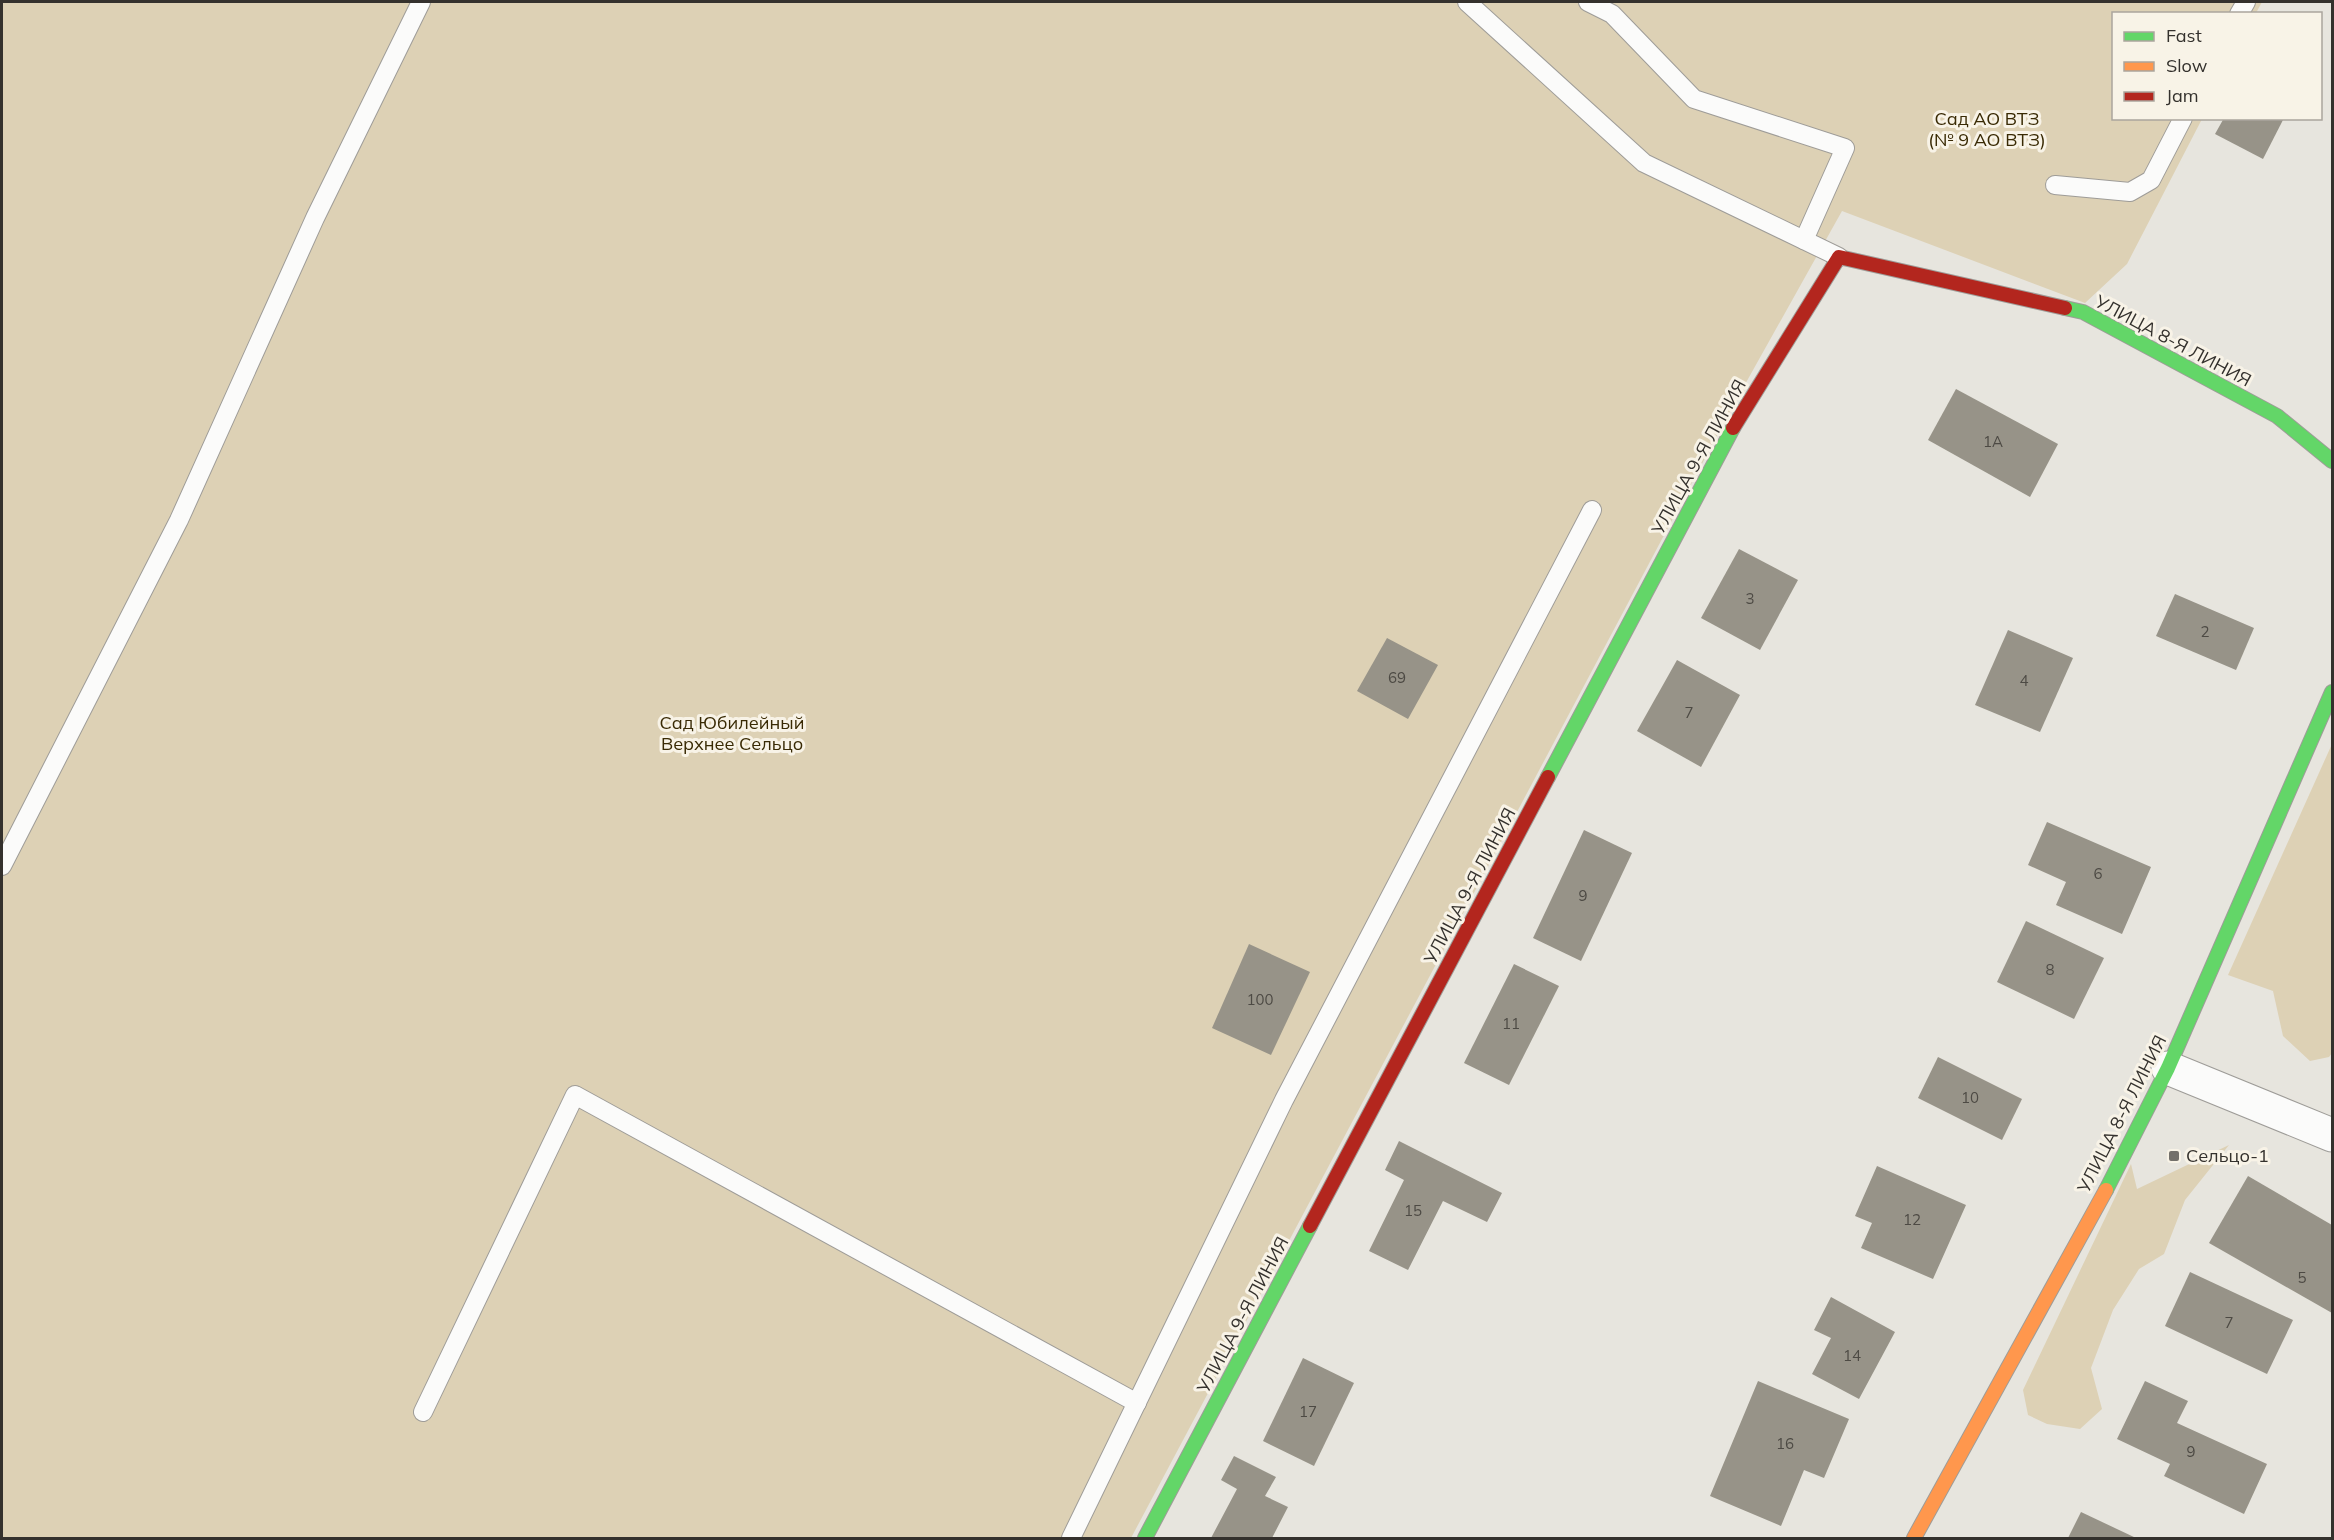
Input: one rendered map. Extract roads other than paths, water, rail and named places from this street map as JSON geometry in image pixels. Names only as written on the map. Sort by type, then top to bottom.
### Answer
[{"type":"street","name":"УЛИЦА 8-Я ЛИНИЯ","points":[[1839,256],[2083,312],[2277,417],[2332,461]]},
{"type":"street","name":"УЛИЦА 9-Я ЛИНИЯ","points":[[1145,1539],[1739,416],[1839,256]]},
{"type":"street","name":"УЛИЦА 8-Я ЛИНИЯ","points":[[1914,1539],[2115,1173],[2168,1068],[2332,692]]},
{"type":"street","points":[[2168,1068],[2332,1135]]},
{"type":"lane","points":[[2,866],[179,520],[315,218],[422,2]]},
{"type":"lane","points":[[1467,2],[1644,163],[1839,256]]},
{"type":"lane","points":[[1588,2],[1612,14],[1694,99],[1845,148],[1804,240]]},
{"type":"lane","points":[[2055,185],[2130,192],[2151,180],[2182,120]]},
{"type":"lane","points":[[1071,1539],[1284,1100],[1592,510]]},
{"type":"lane","points":[[423,1412],[575,1095],[1137,1403]]},
{"type":"place","name":"Сельцо-1","points":[[2174,1156]]},
{"type":"park label","name":"Сад АО ВТЗ (№ 9 АО ВТЗ)","points":[[1987,129]]},
{"type":"park label","name":"Сад Юбилейный Верхнее Сельцо","points":[[732,733]]}]
